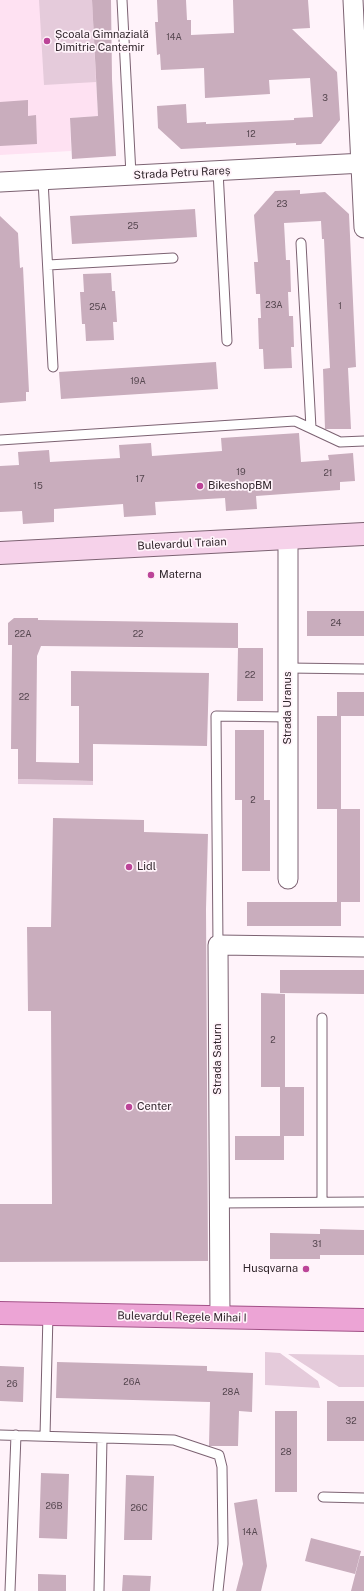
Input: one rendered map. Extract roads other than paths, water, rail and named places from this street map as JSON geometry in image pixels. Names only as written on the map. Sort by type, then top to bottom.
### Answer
[{"type":"main road","name":"Bulevardul Regele Mihai I","points":[[0,1313],[364,1320]]},
{"type":"street","points":[[353,0],[361,94],[364,228]]},
{"type":"street","name":"Strada Petru Rareș","points":[[0,182],[362,163]]},
{"type":"street","name":"Bulevardul Traian","points":[[0,553],[364,534]]},
{"type":"street","name":"Strada Uranus","points":[[288,538],[288,878]]},
{"type":"street","points":[[218,945],[364,947]]},
{"type":"street","name":"Strada Saturn","points":[[218,945],[220,1318]]},
{"type":"lane","points":[[122,0],[132,175]]},
{"type":"lane","points":[[218,171],[226,341]]},
{"type":"lane","points":[[43,180],[53,367]]},
{"type":"lane","points":[[302,243],[311,428]]},
{"type":"lane","points":[[48,265],[172,258]]},
{"type":"lane","points":[[0,440],[296,421],[340,442],[364,441]]},
{"type":"lane","points":[[288,668],[364,669]]},
{"type":"lane","points":[[218,945],[216,716],[288,717]]},
{"type":"lane","points":[[322,1018],[322,1202]]},
{"type":"lane","points":[[219,1203],[364,1202]]},
{"type":"lane","points":[[45,1436],[48,1314]]},
{"type":"lane","points":[[0,1435],[174,1440],[219,1455],[222,1467],[223,1544],[218,1591]]},
{"type":"lane","points":[[10,1591],[16,1435]]},
{"type":"lane","points":[[99,1591],[102,1438]]},
{"type":"lane","points":[[323,1497],[364,1498]]},
{"type":"place","name":"Școala Gimnazială Dimitrie Cantemir","points":[[47,41]]},
{"type":"place","name":"BikeshopBM","points":[[200,486]]},
{"type":"place","name":"Materna","points":[[151,575]]},
{"type":"place","name":"Lidl","points":[[129,867]]},
{"type":"place","name":"Center","points":[[129,1107]]},
{"type":"place","name":"Husqvarna","points":[[306,1269]]}]
